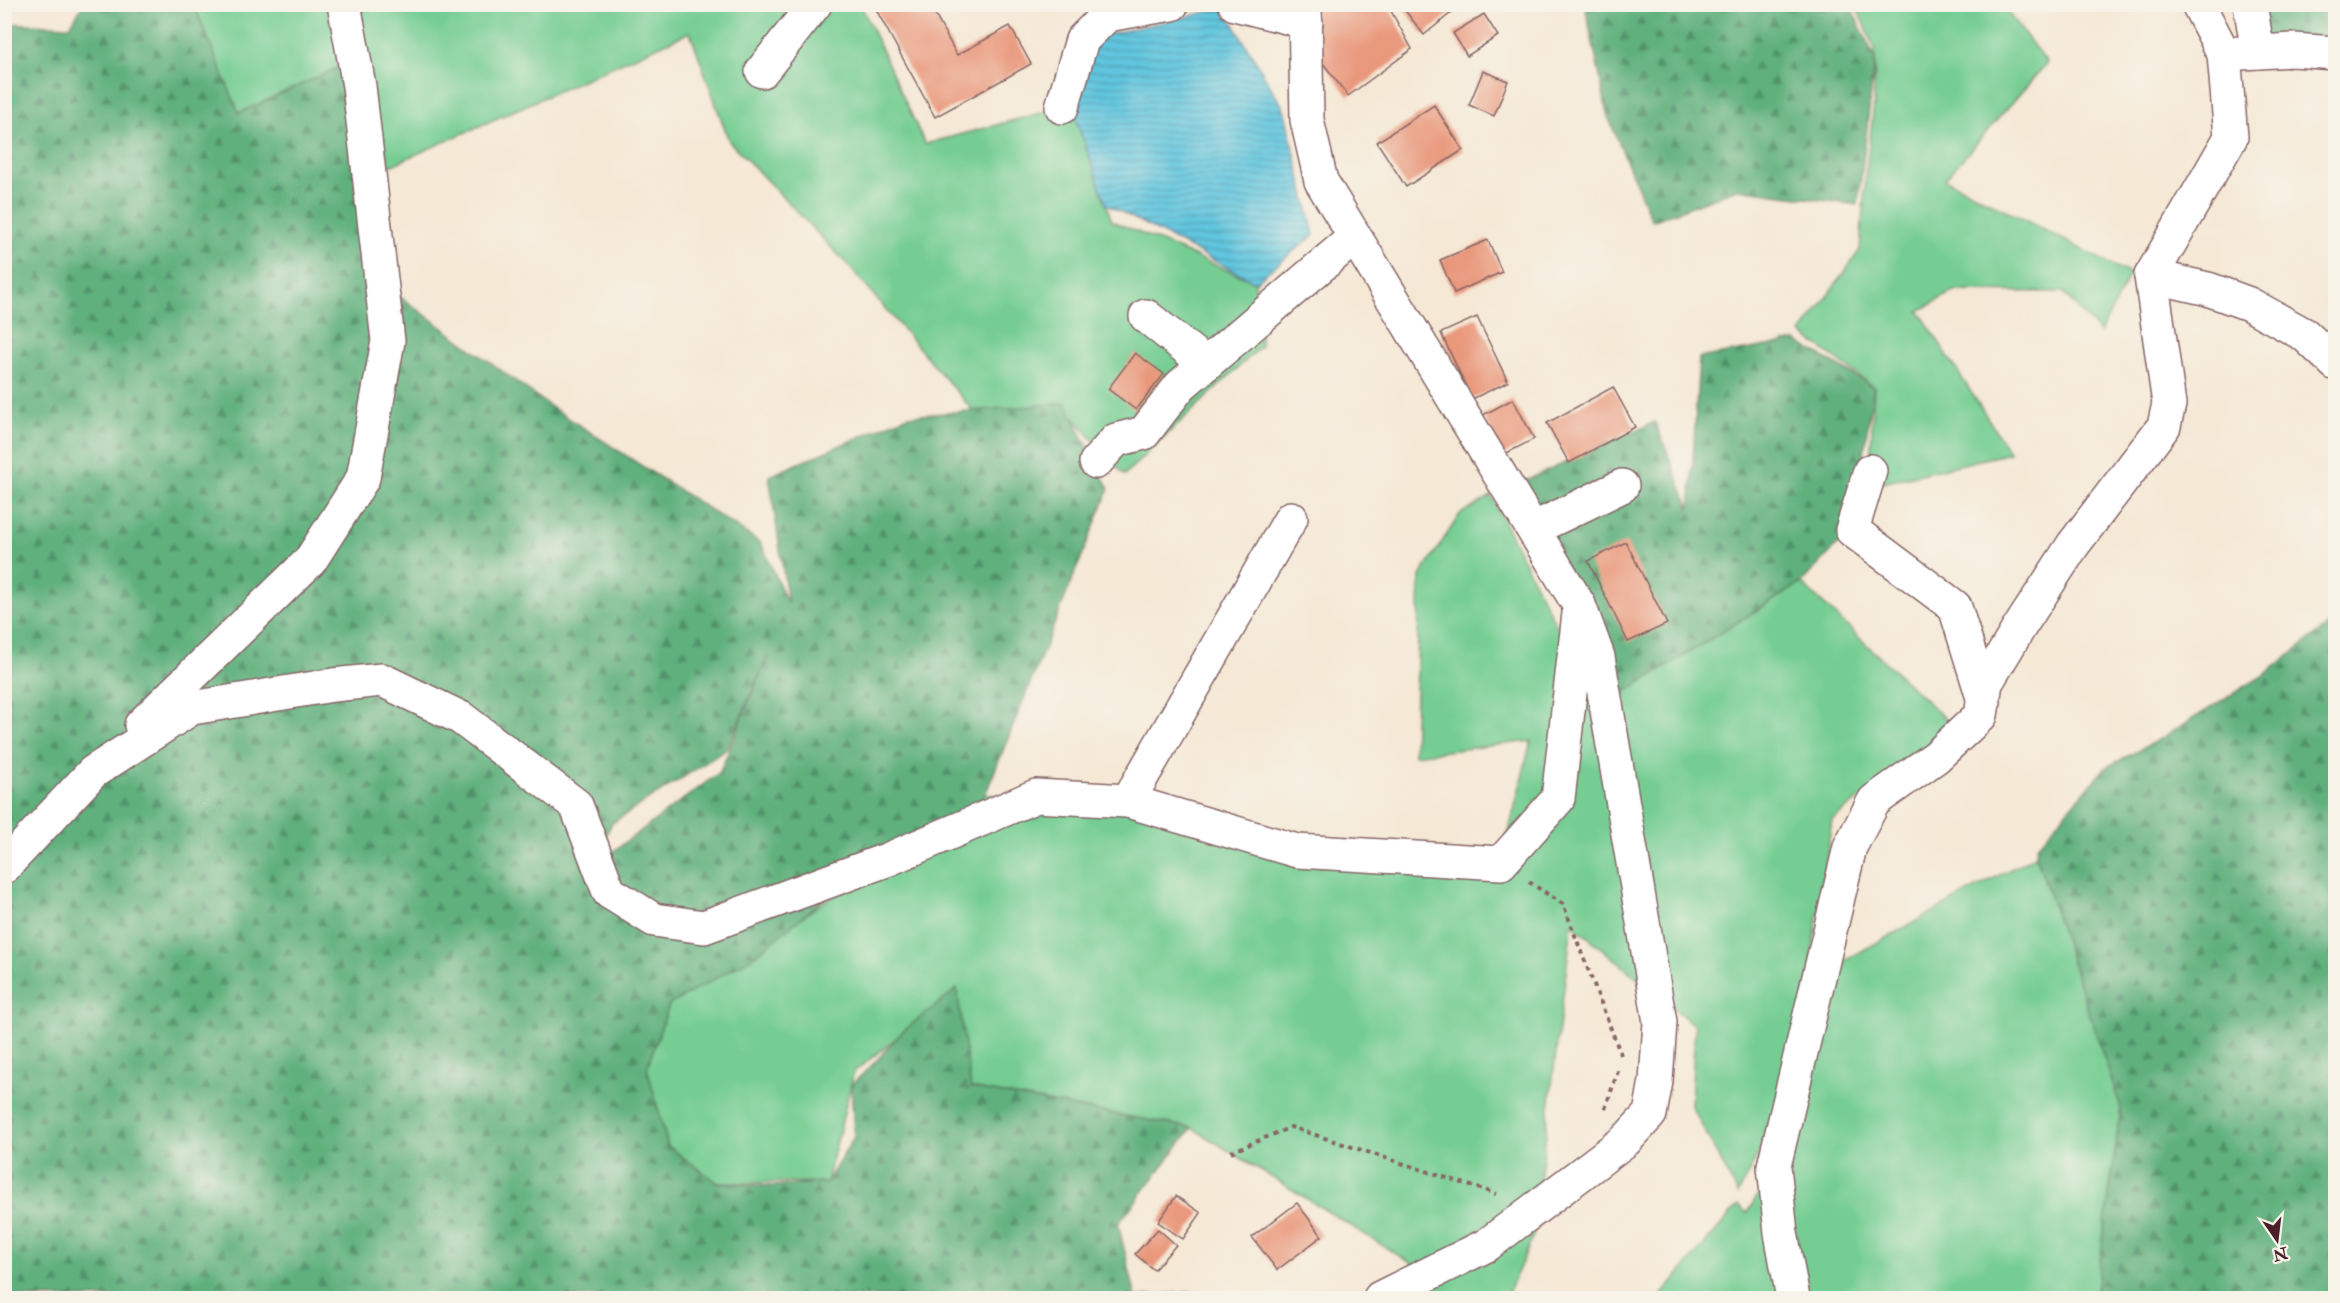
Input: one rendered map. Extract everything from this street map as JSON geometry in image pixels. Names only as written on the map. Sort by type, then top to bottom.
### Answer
[{"type":"street","points":[[4,867],[93,772],[310,561],[363,478],[388,341],[359,86],[344,4]]},
{"type":"street","points":[[762,71],[815,4]]},
{"type":"street","points":[[1062,107],[1082,40],[1107,15],[1172,4]]},
{"type":"street","points":[[1235,4],[1304,10],[1307,120],[1321,181],[1579,605],[1598,657],[1660,1022],[1656,1081],[1650,1114],[1626,1140],[1487,1245],[1380,1299]]},
{"type":"street","points":[[1793,1299],[1781,1233],[1774,1166],[1850,847],[1874,801],[1936,757],[1981,715],[1986,683],[2019,628],[2073,546],[2164,426],[2169,404],[2151,276],[2231,137],[2224,54],[2198,4]]},
{"type":"street","points":[[2250,4],[2258,52]]},
{"type":"street","points":[[2224,54],[2293,50],[2336,53]]},
{"type":"street","points":[[1096,462],[1116,440],[1144,433],[1180,386],[1355,237]]},
{"type":"street","points":[[2151,276],[2208,289],[2249,304],[2305,334],[2336,364]]},
{"type":"street","points":[[1146,316],[1206,364]]},
{"type":"street","points":[[1870,471],[1852,530],[1955,607],[1984,701]]},
{"type":"street","points":[[1533,529],[1622,486]]},
{"type":"street","points":[[1128,801],[1291,518]]},
{"type":"street","points":[[93,772],[192,708],[333,685],[382,680],[461,718],[576,805],[609,892],[654,920],[704,927],[889,859],[1036,796],[1128,801],[1297,851],[1501,863],[1558,799],[1579,605]]},
{"type":"path","points":[[1501,863],[1563,904],[1622,1059],[1604,1112]]},
{"type":"path","points":[[1231,1152],[1292,1127],[1522,1202],[1526,1216]]},
{"type":"green space","points":[[83,5],[194,5],[239,113],[354,60],[379,281],[551,407],[761,543],[788,604],[769,476],[908,416],[1066,403],[1109,489],[985,795],[914,852],[836,889],[752,958],[669,1005],[647,1068],[668,1146],[718,1183],[772,1186],[827,1182],[854,1137],[851,1085],[903,1031],[957,989],[971,1088],[1192,1128],[1118,1224],[1136,1297],[5,1298],[5,23],[70,26]],"holes":[[[768,655],[720,772],[589,869],[612,823],[727,749]]]},
{"type":"green space","points":[[194,5],[861,5],[925,144],[1071,105],[1112,221],[1255,282],[1261,346],[1124,475],[1073,417],[973,411],[847,264],[729,141],[690,32],[370,175],[239,114]]},
{"type":"green space","points":[[1585,5],[1850,5],[1875,58],[1858,205],[1737,189],[1652,221],[1608,117]]},
{"type":"green space","points":[[1855,5],[2002,5],[2047,63],[1945,179],[2130,274],[2100,333],[2063,292],[1954,291],[1919,311],[2010,453],[1869,486],[1874,387],[1801,333],[1860,250],[1874,104],[1875,49]]},
{"type":"green space","points":[[2250,5],[2335,5],[2335,53],[2258,52]]},
{"type":"green space","points":[[1796,341],[1874,387],[1852,530],[1801,583],[1622,694],[1558,555],[1520,483],[1655,422],[1690,509],[1699,358]]},
{"type":"green space","points":[[1491,496],[1583,678],[1622,694],[1801,583],[1954,727],[1832,820],[1800,1036],[1797,1075],[1738,1194],[1691,1105],[1695,1026],[1572,924],[1533,1237],[1506,1298],[1401,1298],[1429,1274],[1192,1128],[970,1088],[957,990],[854,1072],[827,1182],[718,1183],[668,1146],[647,1068],[669,1005],[985,795],[1025,796],[1501,863],[1531,741],[1414,755],[1420,576],[1460,514]]},
{"type":"green space","points":[[2335,620],[2335,1298],[2095,1298],[2121,1108],[2036,855],[2037,846],[2105,768],[2160,739],[2264,675]]},
{"type":"green space","points":[[2036,855],[2121,1108],[2095,1298],[1659,1298],[1738,1205],[1747,1213],[1798,1129],[1829,969]]},
{"type":"green space","points":[[1192,1292],[1188,1298],[1123,1298]]},
{"type":"water","points":[[1224,8],[1284,109],[1314,235],[1255,282],[1106,204],[1071,105],[1082,40]]},
{"type":"building","points":[[873,4],[929,4],[957,55],[1010,26],[1031,64],[935,117]]},
{"type":"building","points":[[1315,4],[1387,4],[1412,49],[1348,96],[1316,54]]},
{"type":"building","points":[[1400,4],[1462,4],[1424,35]]},
{"type":"building","points":[[1484,14],[1498,36],[1467,56],[1453,33]]},
{"type":"building","points":[[1483,71],[1508,81],[1494,116],[1469,105]]},
{"type":"building","points":[[1434,105],[1463,150],[1406,187],[1377,142]]},
{"type":"building","points":[[1488,240],[1502,272],[1454,293],[1440,260]]},
{"type":"building","points":[[1477,317],[1508,382],[1472,399],[1441,333]]},
{"type":"building","points":[[1135,353],[1164,374],[1136,410],[1108,389]]},
{"type":"building","points":[[1613,387],[1635,427],[1569,463],[1547,423]]},
{"type":"building","points":[[1513,399],[1534,439],[1503,455],[1483,415]]},
{"type":"building","points":[[1626,542],[1667,624],[1628,642],[1588,561]]},
{"type":"building","points":[[1176,1196],[1201,1213],[1183,1239],[1158,1222]]},
{"type":"building","points":[[1297,1203],[1322,1236],[1277,1270],[1252,1237]]},
{"type":"building","points":[[1158,1229],[1176,1245],[1154,1270],[1135,1254]]}]
